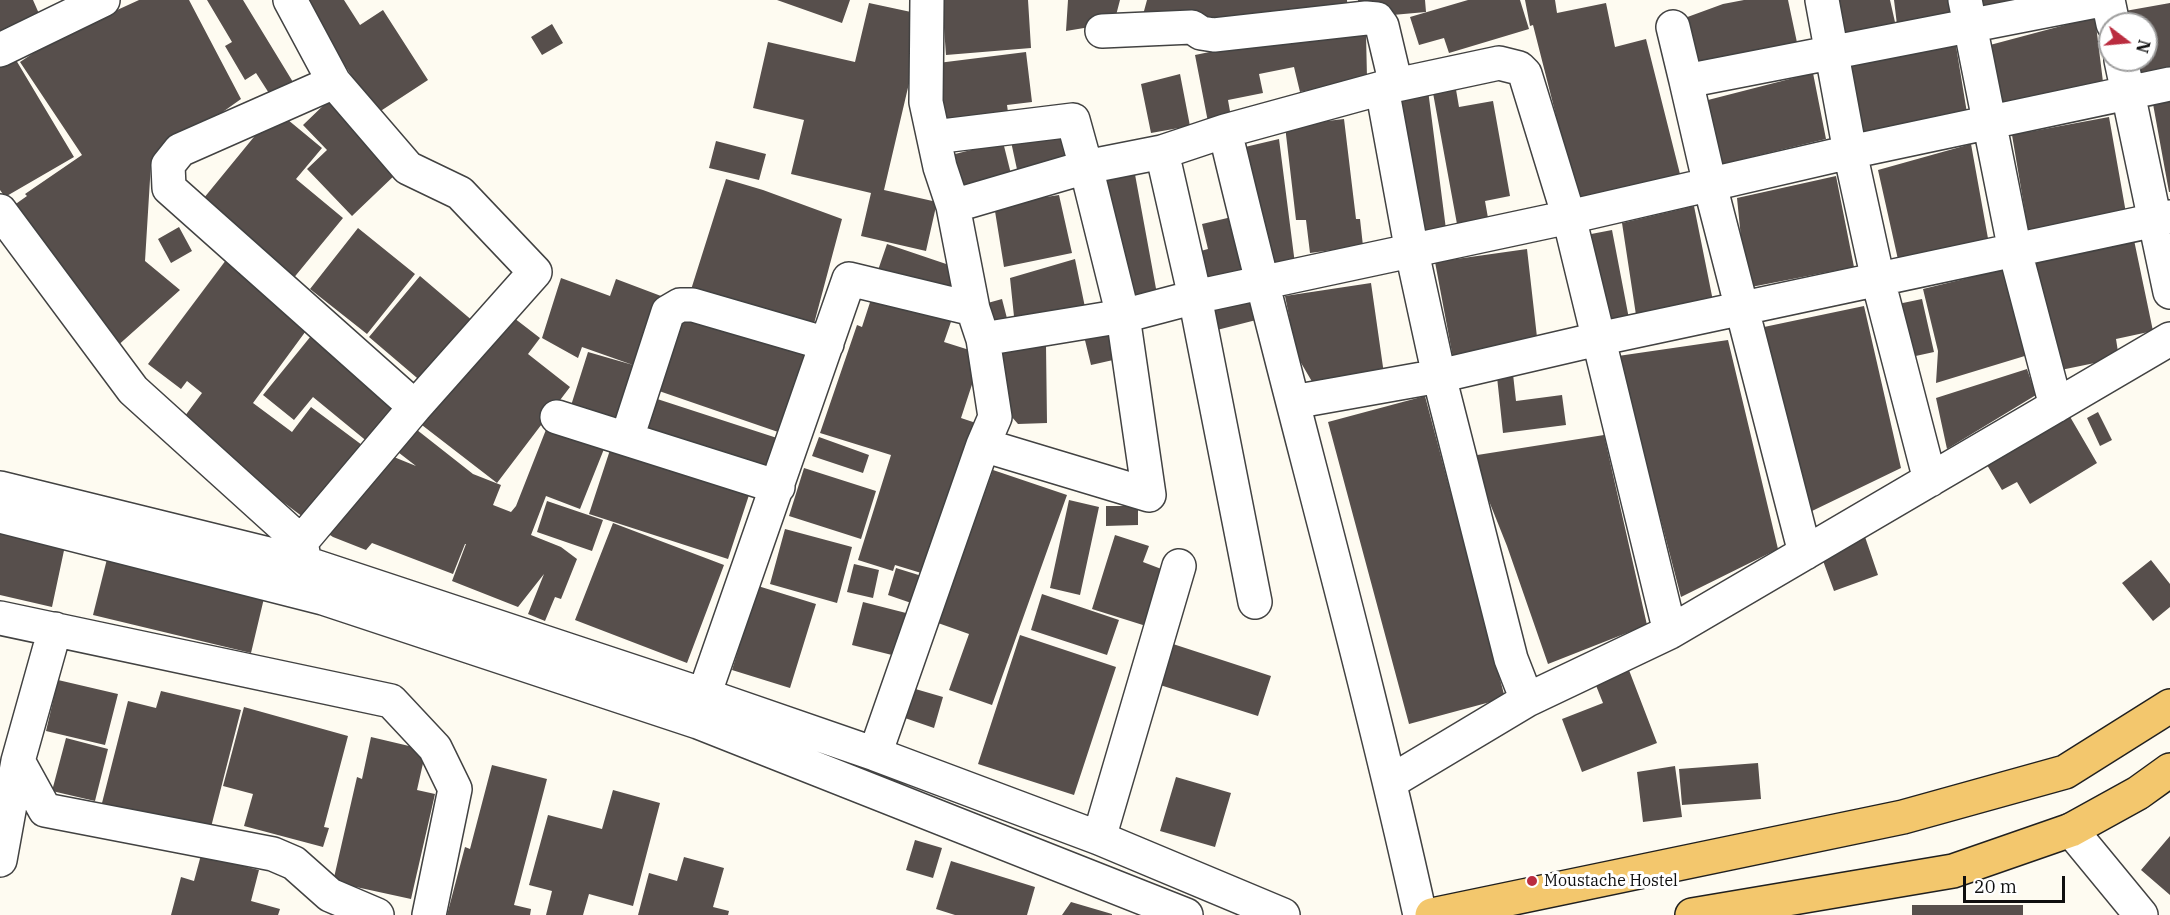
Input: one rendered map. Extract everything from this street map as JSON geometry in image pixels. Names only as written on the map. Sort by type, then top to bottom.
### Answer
[{"type":"main road","points":[[1432,915],[1903,817],[2065,772],[2170,706]]},
{"type":"main road","points":[[1692,915],[1953,871],[2072,830],[2138,793],[2170,770]]},
{"type":"street","points":[[0,51],[103,0]]},
{"type":"street","points":[[290,0],[334,82],[408,168],[460,193],[535,272],[415,407],[303,552]]},
{"type":"street","points":[[875,754],[995,417],[953,206],[940,167],[926,102],[927,0]]},
{"type":"street","points":[[1822,0],[1850,152],[1878,280],[1930,480]]},
{"type":"street","points":[[1686,81],[1832,53],[1968,13],[2101,0]]},
{"type":"street","points":[[1968,13],[2015,251],[2056,406]]},
{"type":"street","points":[[1102,31],[1192,27],[1201,33],[1214,35],[1366,18],[1377,19],[1382,26],[1412,252],[1438,376],[1511,659],[1527,700]]},
{"type":"street","points":[[1673,27],[1710,185],[1805,553]]},
{"type":"street","points":[[953,206],[1086,167],[1162,152],[1225,131],[1389,86],[1499,63],[1519,68],[1525,74],[1569,218],[1670,632]]},
{"type":"street","points":[[2124,72],[2162,219],[2170,292]]},
{"type":"street","points":[[334,82],[180,150],[168,165],[169,188],[415,407]]},
{"type":"street","points":[[704,695],[849,279],[978,324],[1123,315],[1195,297],[1569,218],[1850,152],[2170,84]]},
{"type":"street","points":[[934,137],[1072,120],[1123,315],[1149,495],[983,446]]},
{"type":"street","points":[[1225,131],[1261,284],[1390,782],[1420,915]]},
{"type":"street","points":[[1162,152],[1195,297],[1255,602]]},
{"type":"street","points":[[0,211],[132,390],[303,552]]},
{"type":"street","points":[[1293,402],[1438,376],[1598,339],[2162,219]]},
{"type":"street","points":[[627,438],[668,312],[680,305],[693,305],[827,344]]},
{"type":"street","points":[[1390,782],[1527,700],[1670,632],[2170,339]]},
{"type":"street","points":[[557,417],[778,487]]},
{"type":"street","points":[[0,488],[303,552],[875,754],[1099,838],[1283,915]]},
{"type":"street","points":[[0,516],[323,598],[698,722],[1186,915]]},
{"type":"street","points":[[1099,838],[1179,566]]},
{"type":"street","points":[[0,618],[391,701],[435,748],[455,789],[429,915]]},
{"type":"street","points":[[0,860],[18,761],[55,629]]},
{"type":"street","points":[[18,761],[45,810],[273,854],[294,863],[330,895],[376,915]]},
{"type":"street","points":[[2072,830],[2141,915]]},
{"type":"building","points":[[0,0],[33,0],[44,25],[0,44]]},
{"type":"building","points":[[139,0],[189,0],[241,99],[151,163],[145,261],[180,290],[115,348],[10,208],[27,196],[25,194],[82,155],[20,62],[56,38]]},
{"type":"building","points":[[207,0],[243,0],[296,87],[274,101],[256,73],[245,80],[225,46],[232,42]]},
{"type":"building","points":[[303,0],[344,0],[360,25],[383,10],[428,80],[376,114]]},
{"type":"building","points":[[777,0],[850,0],[842,23]]},
{"type":"building","points":[[942,0],[1028,0],[1031,48],[946,55]]},
{"type":"building","points":[[1068,0],[1120,0],[1114,23],[1066,31]]},
{"type":"building","points":[[1147,0],[1347,0],[1348,12],[1141,22]]},
{"type":"building","points":[[1358,0],[1425,0],[1426,12],[1359,18]]},
{"type":"building","points":[[1468,0],[1520,0],[1529,29],[1449,53],[1444,38],[1419,45],[1410,17]]},
{"type":"building","points":[[1525,0],[1555,0],[1557,13],[1606,3],[1615,47],[1646,39],[1680,174],[1578,202]]},
{"type":"building","points":[[1744,0],[1788,0],[1799,52],[1694,68],[1682,19],[1723,4]]},
{"type":"building","points":[[1829,0],[1890,0],[1897,31],[1837,43]]},
{"type":"building","points":[[1894,0],[1955,0],[1959,20],[1898,33]]},
{"type":"building","points":[[1982,0],[2069,0],[1984,9]]},
{"type":"building","points":[[869,3],[925,15],[884,190],[937,202],[926,251],[861,236],[871,193],[791,174],[804,120],[753,108],[768,42],[855,62]]},
{"type":"building","points":[[2170,3],[2170,77],[2134,78],[2133,72],[2158,72],[2158,12],[2125,11]]},
{"type":"building","points":[[2095,17],[2098,72],[2102,72],[2103,82],[2003,102],[1990,45]]},
{"type":"building","points":[[552,24],[563,43],[542,55],[531,37]]},
{"type":"building","points":[[1366,34],[1367,78],[1300,92],[1294,67],[1259,74],[1263,93],[1228,100],[1231,117],[1208,122],[1195,55],[1277,38]]},
{"type":"building","points":[[1956,46],[1967,113],[1862,132],[1849,66]]},
{"type":"building","points":[[1026,52],[1032,102],[1007,105],[1009,119],[946,127],[938,63]]},
{"type":"building","points":[[13,55],[74,157],[5,197],[0,190],[0,63]]},
{"type":"building","points":[[1813,73],[1826,139],[1718,165],[1708,100]]},
{"type":"building","points":[[1180,74],[1190,126],[1151,133],[1141,84]]},
{"type":"building","points":[[1454,78],[1459,107],[1493,101],[1510,196],[1485,201],[1490,229],[1459,235],[1431,82]]},
{"type":"building","points":[[1428,90],[1447,237],[1419,237],[1398,101]]},
{"type":"building","points":[[328,101],[397,173],[352,216],[307,169],[327,150],[303,125]]},
{"type":"building","points":[[2170,101],[2170,192],[2169,192],[2153,104]]},
{"type":"building","points":[[276,110],[322,148],[296,179],[343,218],[292,280],[199,204]]},
{"type":"building","points":[[2109,117],[2126,213],[2028,230],[2012,135]]},
{"type":"building","points":[[1344,119],[1356,219],[1360,219],[1363,246],[1310,253],[1306,220],[1296,220],[1285,126]]},
{"type":"building","points":[[1068,125],[1076,161],[1018,174],[1010,137]]},
{"type":"building","points":[[1279,139],[1295,264],[1267,270],[1245,147]]},
{"type":"building","points":[[716,141],[766,154],[759,180],[709,168]]},
{"type":"building","points":[[1003,142],[1012,178],[955,192],[947,156]]},
{"type":"building","points":[[1971,144],[1989,244],[1899,264],[1878,170]]},
{"type":"building","points":[[1134,169],[1157,294],[1130,300],[1103,183]]},
{"type":"building","points":[[1836,176],[1854,267],[1746,288],[1737,198]]},
{"type":"building","points":[[726,179],[842,219],[811,335],[689,296]]},
{"type":"building","points":[[1059,195],[1072,253],[1004,267],[994,205]]},
{"type":"building","points":[[1694,206],[1713,301],[1636,315],[1622,223]]},
{"type":"building","points":[[1236,216],[1251,278],[1202,290],[1193,253],[1208,249],[1202,224]]},
{"type":"building","points":[[179,227],[192,251],[171,263],[158,239]]},
{"type":"building","points":[[358,228],[415,274],[367,334],[310,289]]},
{"type":"building","points":[[1612,230],[1630,324],[1603,329],[1586,235]]},
{"type":"building","points":[[2134,240],[2153,331],[2116,339],[2119,358],[2056,371],[2033,261]]},
{"type":"building","points":[[887,244],[958,268],[948,299],[876,276]]},
{"type":"building","points":[[1527,249],[1538,346],[1453,358],[1435,262]]},
{"type":"building","points":[[1075,259],[1086,312],[1015,326],[1010,278]]},
{"type":"building","points":[[226,260],[311,324],[253,403],[292,432],[311,407],[362,445],[307,520],[179,424],[202,393],[187,381],[181,389],[148,364]]},
{"type":"building","points":[[2005,269],[2028,355],[1936,383],[1938,351],[1923,289]]},
{"type":"building","points":[[420,276],[474,322],[423,383],[369,337]]},
{"type":"building","points":[[561,278],[610,296],[616,279],[669,299],[625,433],[568,415],[588,352],[633,365],[582,347],[578,358],[542,338]]},
{"type":"building","points":[[1371,283],[1384,374],[1314,385],[1297,356],[1285,296]]},
{"type":"building","points":[[874,290],[953,316],[944,342],[982,354],[961,418],[979,424],[931,576],[895,565],[893,571],[858,560],[891,455],[820,433],[857,325],[862,327]]},
{"type":"building","points":[[1257,291],[1264,318],[1217,330],[1210,303]]},
{"type":"building","points":[[1002,299],[1009,326],[990,331],[984,304]]},
{"type":"building","points":[[1922,299],[1934,352],[1911,357],[1898,304]]},
{"type":"building","points":[[1864,306],[1901,468],[1812,511],[1764,327]]},
{"type":"building","points":[[686,309],[808,349],[781,433],[659,391]]},
{"type":"building","points":[[505,311],[540,338],[528,354],[570,387],[497,483],[418,422]]},
{"type":"building","points":[[1115,325],[1122,358],[1091,365],[1083,332]]},
{"type":"building","points":[[315,331],[402,403],[369,443],[313,397],[294,420],[263,395]]},
{"type":"building","points":[[1728,340],[1778,549],[1681,597],[1618,356]]},
{"type":"building","points":[[1046,345],[1047,423],[1018,424],[1004,408],[994,350]]},
{"type":"building","points":[[2027,369],[2036,395],[1947,449],[1936,398]]},
{"type":"building","points":[[1513,374],[1516,401],[1562,395],[1566,425],[1503,433],[1497,377]]},
{"type":"building","points":[[648,396],[777,438],[766,473],[636,431]]},
{"type":"building","points":[[1425,396],[1505,698],[1409,724],[1328,422]]},
{"type":"building","points":[[2098,412],[2112,440],[2100,446],[2087,418]]},
{"type":"building","points":[[2069,415],[2097,463],[2030,504],[2017,482],[2002,490],[1987,465]]},
{"type":"building","points":[[549,422],[606,444],[580,509],[546,496],[531,535],[561,547],[577,559],[561,599],[555,597],[545,621],[528,614],[544,574],[518,607],[452,581],[466,544],[453,574],[372,543],[366,550],[324,531],[384,453],[416,466],[394,449],[412,426],[473,474],[501,485],[493,505],[511,512],[516,506]]},
{"type":"building","points":[[1604,435],[1647,625],[1548,664],[1507,546],[1471,456]]},
{"type":"building","points":[[819,437],[869,455],[863,473],[812,456]]},
{"type":"building","points":[[610,450],[749,495],[728,559],[589,514]]},
{"type":"building","points":[[804,468],[876,491],[861,539],[789,516]]},
{"type":"building","points":[[993,470],[1067,495],[992,705],[949,690],[969,634],[938,623]]},
{"type":"building","points":[[1069,500],[1099,507],[1080,595],[1050,588]]},
{"type":"building","points":[[547,501],[603,520],[592,551],[537,532]]},
{"type":"building","points":[[1106,506],[1138,506],[1138,525],[1106,526]]},
{"type":"building","points":[[613,523],[724,565],[687,663],[575,620]]},
{"type":"building","points":[[0,526],[66,541],[52,607],[0,595]]},
{"type":"building","points":[[785,529],[852,547],[837,603],[770,584]]},
{"type":"building","points":[[1863,531],[1878,575],[1834,591],[1818,547]]},
{"type":"building","points":[[1115,535],[1149,546],[1143,562],[1164,570],[1146,626],[1092,609]]},
{"type":"building","points":[[108,555],[265,594],[251,653],[93,615]]},
{"type":"building","points":[[2151,560],[2170,584],[2170,607],[2153,621],[2122,583]]},
{"type":"building","points":[[854,564],[879,570],[873,598],[847,592]]},
{"type":"building","points":[[896,568],[925,577],[917,605],[888,595]]},
{"type":"building","points":[[758,586],[816,604],[790,688],[732,670]]},
{"type":"building","points":[[1042,594],[1119,620],[1107,655],[1031,630]]},
{"type":"building","points":[[863,602],[910,614],[900,657],[852,645]]},
{"type":"building","points":[[1020,635],[1116,667],[1074,795],[978,764]]},
{"type":"building","points":[[1173,644],[1271,676],[1258,716],[1160,685]]},
{"type":"building","points":[[1627,665],[1657,743],[1582,772],[1562,719],[1603,703],[1593,678]]},
{"type":"building","points":[[58,680],[118,694],[105,745],[46,731]]},
{"type":"building","points":[[912,688],[943,697],[934,728],[902,717]]},
{"type":"building","points":[[161,691],[241,710],[210,831],[102,803],[128,701],[156,708]]},
{"type":"building","points":[[244,707],[348,736],[324,827],[329,828],[323,847],[244,826],[253,794],[223,786]]},
{"type":"building","points":[[371,737],[426,750],[417,790],[435,794],[411,899],[333,882],[357,777],[362,779]]},
{"type":"building","points":[[66,738],[108,749],[95,801],[52,791]]},
{"type":"building","points":[[1758,763],[1761,799],[1682,805],[1679,769]]},
{"type":"building","points":[[492,765],[547,779],[514,905],[531,909],[530,915],[447,915],[465,847],[470,849]]},
{"type":"building","points":[[1675,766],[1682,817],[1643,822],[1637,772]]},
{"type":"building","points":[[1176,777],[1231,793],[1215,847],[1160,831]]},
{"type":"building","points":[[613,790],[660,803],[633,906],[589,894],[583,915],[546,915],[552,891],[529,885],[548,815],[602,829]]},
{"type":"building","points":[[2170,836],[2170,895],[2141,870]]},
{"type":"building","points":[[915,840],[942,848],[933,878],[906,870]]},
{"type":"building","points":[[201,855],[259,870],[251,901],[280,909],[278,915],[171,915],[181,877],[194,881]]},
{"type":"building","points":[[684,857],[724,868],[713,907],[729,911],[728,915],[638,915],[649,873],[677,881]]},
{"type":"building","points":[[951,861],[1035,887],[1027,915],[955,915],[936,909]]},
{"type":"building","points":[[1071,902],[1112,914],[1112,915],[1062,915]]},
{"type":"building","points":[[1912,905],[2023,905],[2023,915],[1912,915]]},
{"type":"place","name":"Moustache Hostel","points":[[1532,881]]}]
